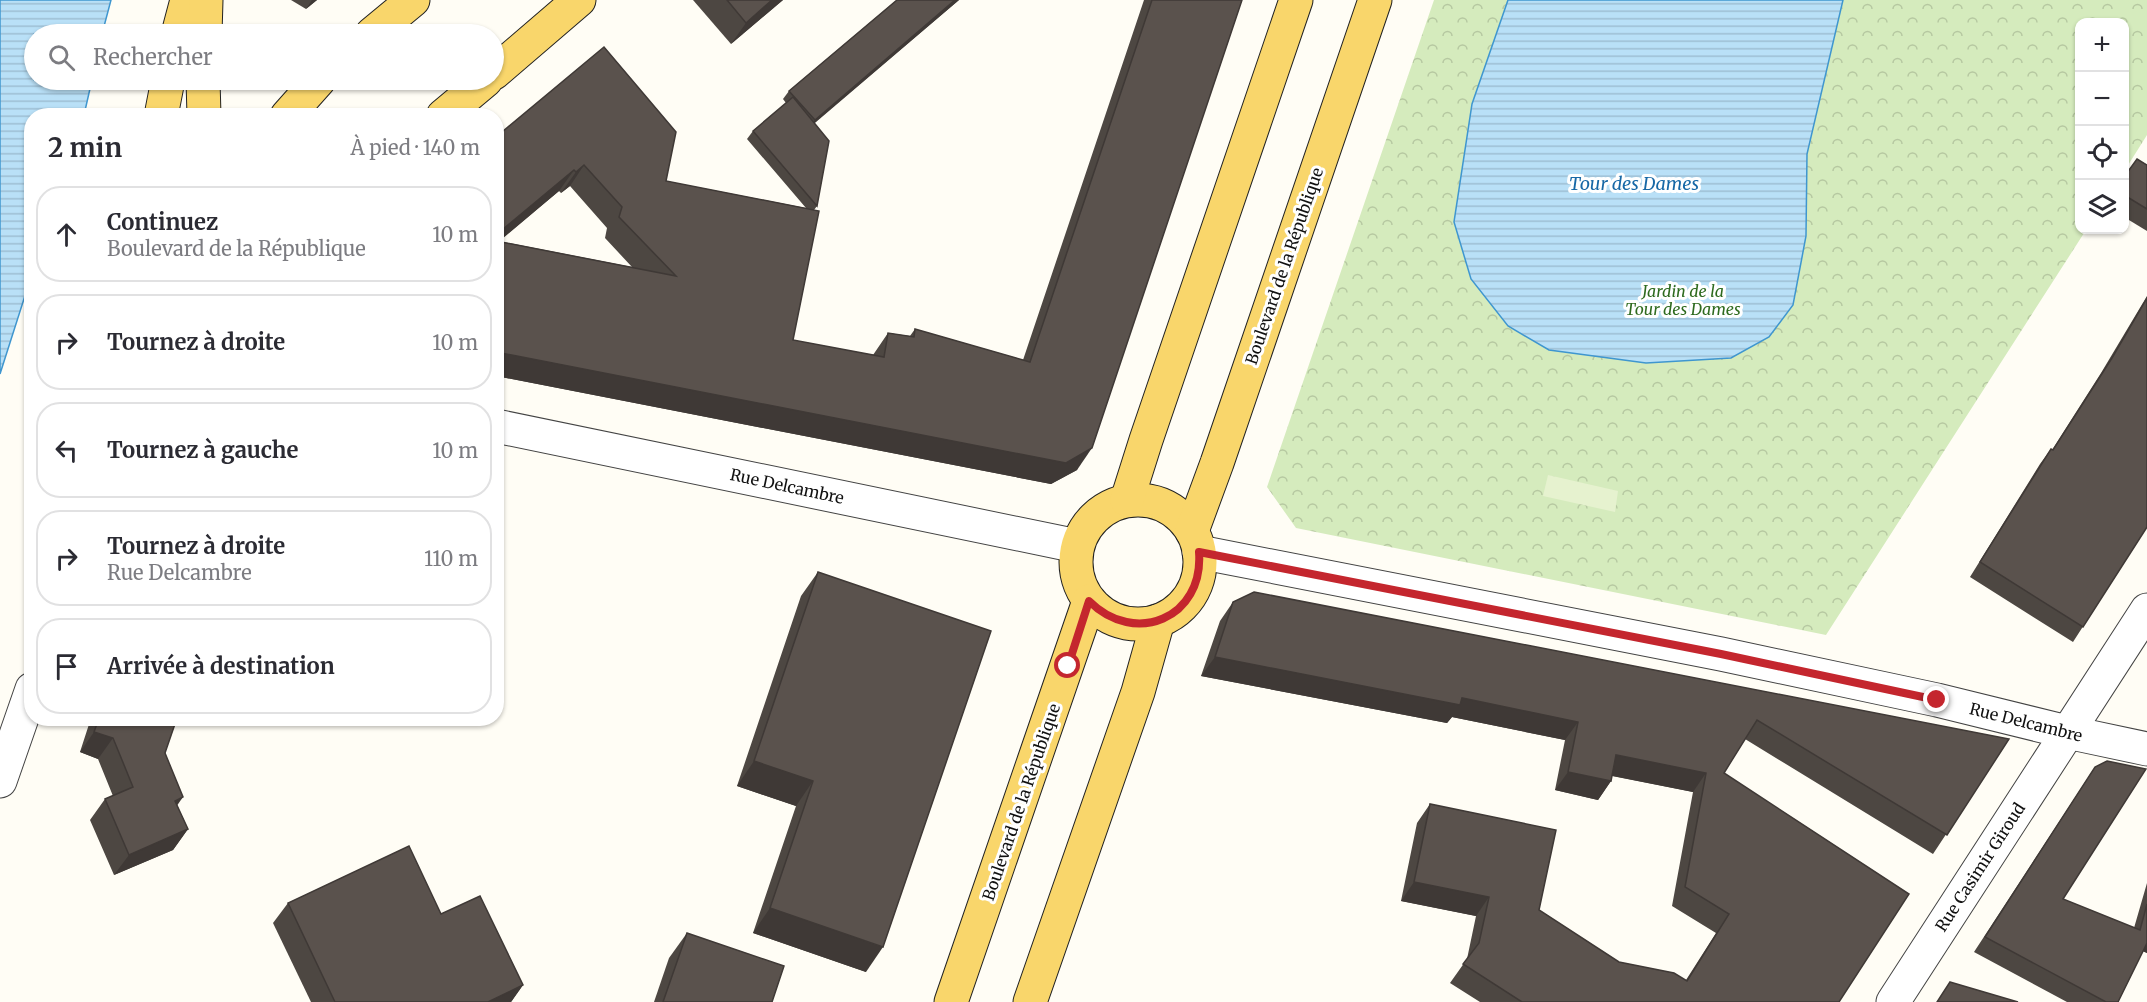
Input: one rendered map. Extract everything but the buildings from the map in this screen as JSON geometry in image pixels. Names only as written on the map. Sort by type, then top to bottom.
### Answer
[{"type":"main road","points":[[384,24],[413,0]]},
{"type":"main road","points":[[504,64],[579,0]]},
{"type":"main road","points":[[1127,500],[1296,0]]},
{"type":"main road","name":"Boulevard de la République","points":[[1196,542],[1221,451],[1375,0]]},
{"type":"main road","points":[[163,108],[166,90]]},
{"type":"main road","points":[[203,90],[204,108]]},
{"type":"main road","points":[[292,108],[302,90]]},
{"type":"main road","points":[[453,108],[474,90]]},
{"type":"main road","points":[[1138,499],[1159,503],[1178,514],[1196,542],[1200,564],[1194,589],[1179,609],[1158,621],[1146,624],[1120,622],[1108,617],[1089,601],[1078,580],[1075,557],[1081,536],[1092,519],[1108,507],[1127,500],[1138,499]]},
{"type":"main road","name":"Boulevard de la République","points":[[951,1002],[1089,601]]},
{"type":"main road","points":[[1030,1002],[1138,692],[1158,621]]},
{"type":"street","name":"Rue Delcambre","points":[[504,428],[1077,546]]},
{"type":"street","name":"Rue Delcambre","points":[[1196,542],[1937,700],[2067,732],[2147,748]]},
{"type":"street","name":"Rue Casimir Giroud","points":[[1893,1002],[2147,609]]},
{"type":"street","points":[[0,781],[24,712]]},
{"type":"green space","name":"Jardin de la Tour des Dames","points":[[1434,0],[2147,0],[2147,135],[2129,164],[2129,18],[2075,18],[2075,234],[2083,234],[1826,635],[1296,528],[1267,487]]},
{"type":"green space","points":[[1548,475],[1618,491],[1615,512],[1543,496]]},
{"type":"water","points":[[0,0],[111,0],[105,24],[24,24],[24,90],[90,90],[86,108],[24,108],[24,299],[0,374]]},
{"type":"water","name":"Tour des Dames","points":[[1508,0],[1843,0],[1807,154],[1806,236],[1793,305],[1769,337],[1731,358],[1646,363],[1549,350],[1508,326],[1471,279],[1454,222],[1472,104]]},
{"type":"route","points":[[1068,666],[1089,601],[1097,610],[1120,622],[1146,624],[1158,621],[1179,609],[1194,589],[1200,564],[1199,552],[1721,654],[1937,700]]}]
